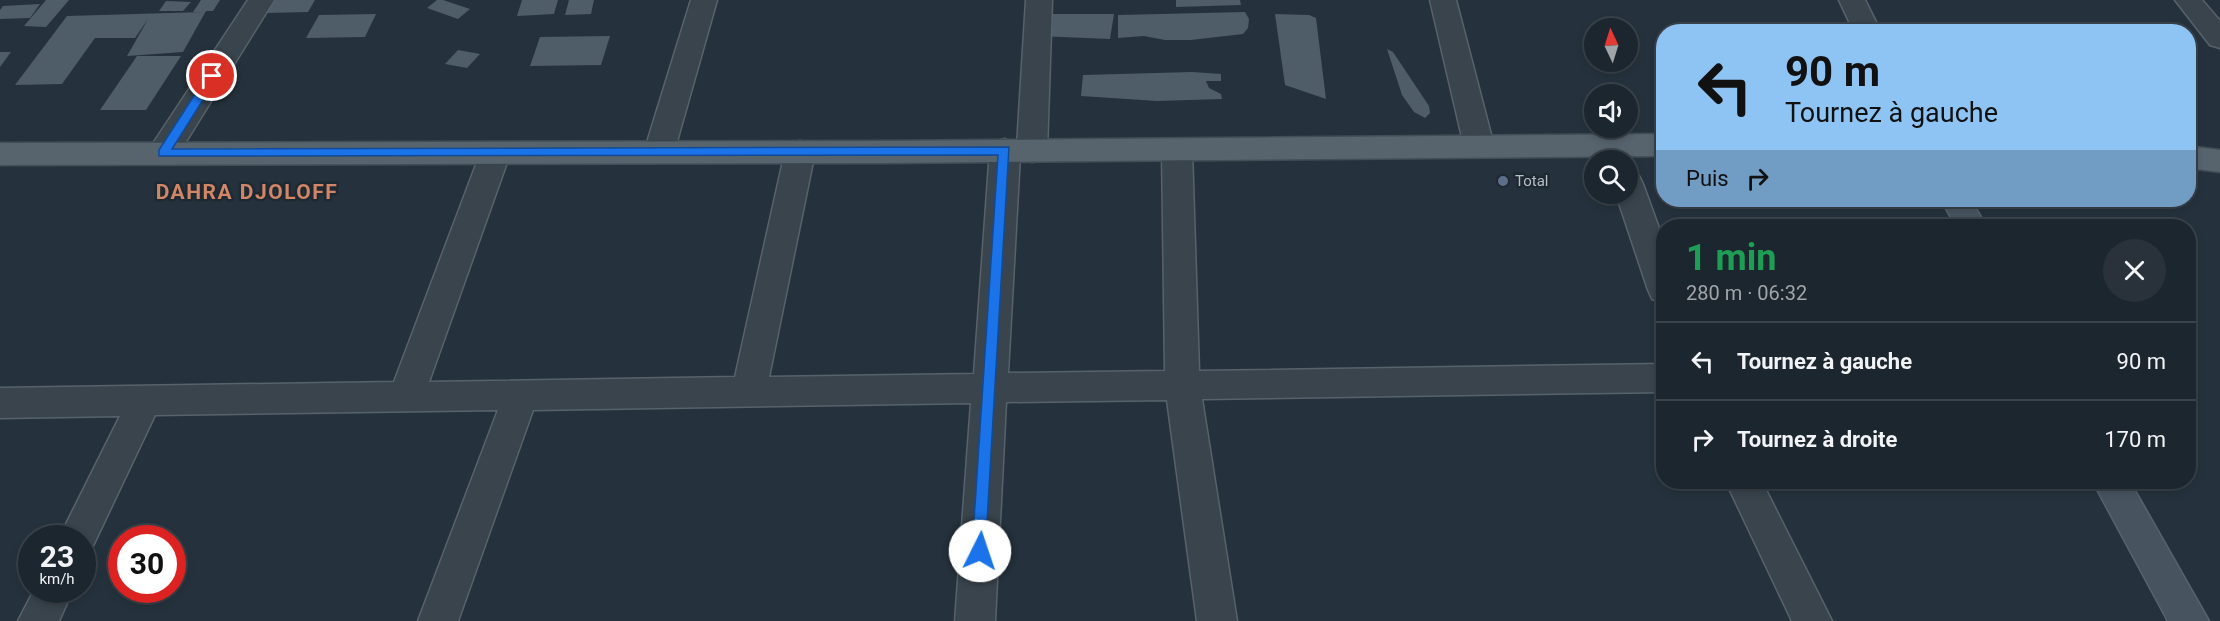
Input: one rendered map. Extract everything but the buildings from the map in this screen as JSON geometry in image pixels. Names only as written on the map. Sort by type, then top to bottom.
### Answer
[{"type":"main road","points":[[0,154],[495,154],[1479,146],[1584,151]]},
{"type":"main road","points":[[1630,150],[1656,146]]},
{"type":"main road","points":[[2196,158],[2220,161]]},
{"type":"street","points":[[163,153],[261,0]]},
{"type":"street","points":[[659,152],[704,0]]},
{"type":"street","points":[[975,621],[990,387],[1039,0]]},
{"type":"street","points":[[1443,0],[1479,146]]},
{"type":"street","points":[[1852,0],[1864,24]]},
{"type":"street","points":[[2188,0],[2220,39]]},
{"type":"street","points":[[1177,150],[1182,385],[1217,621]]},
{"type":"street","points":[[749,392],[800,152]]},
{"type":"street","points":[[406,398],[495,154]]},
{"type":"street","points":[[1635,204],[1656,266]]},
{"type":"street","points":[[0,403],[1656,378]]},
{"type":"street","points":[[438,621],[522,394]]},
{"type":"street","points":[[84,525],[144,402]]},
{"type":"street","points":[[1747,489],[1812,621]]},
{"type":"street","points":[[2115,489],[2189,621]]},
{"type":"street","points":[[38,621],[47,603]]},
{"type":"place","name":"Total","points":[[1503,181]]},
{"type":"district","name":"DAHRA DJOLOFF","points":[[247,192]]},
{"type":"route","points":[[212,76],[163,153],[495,154],[1005,150],[980,551]]}]
